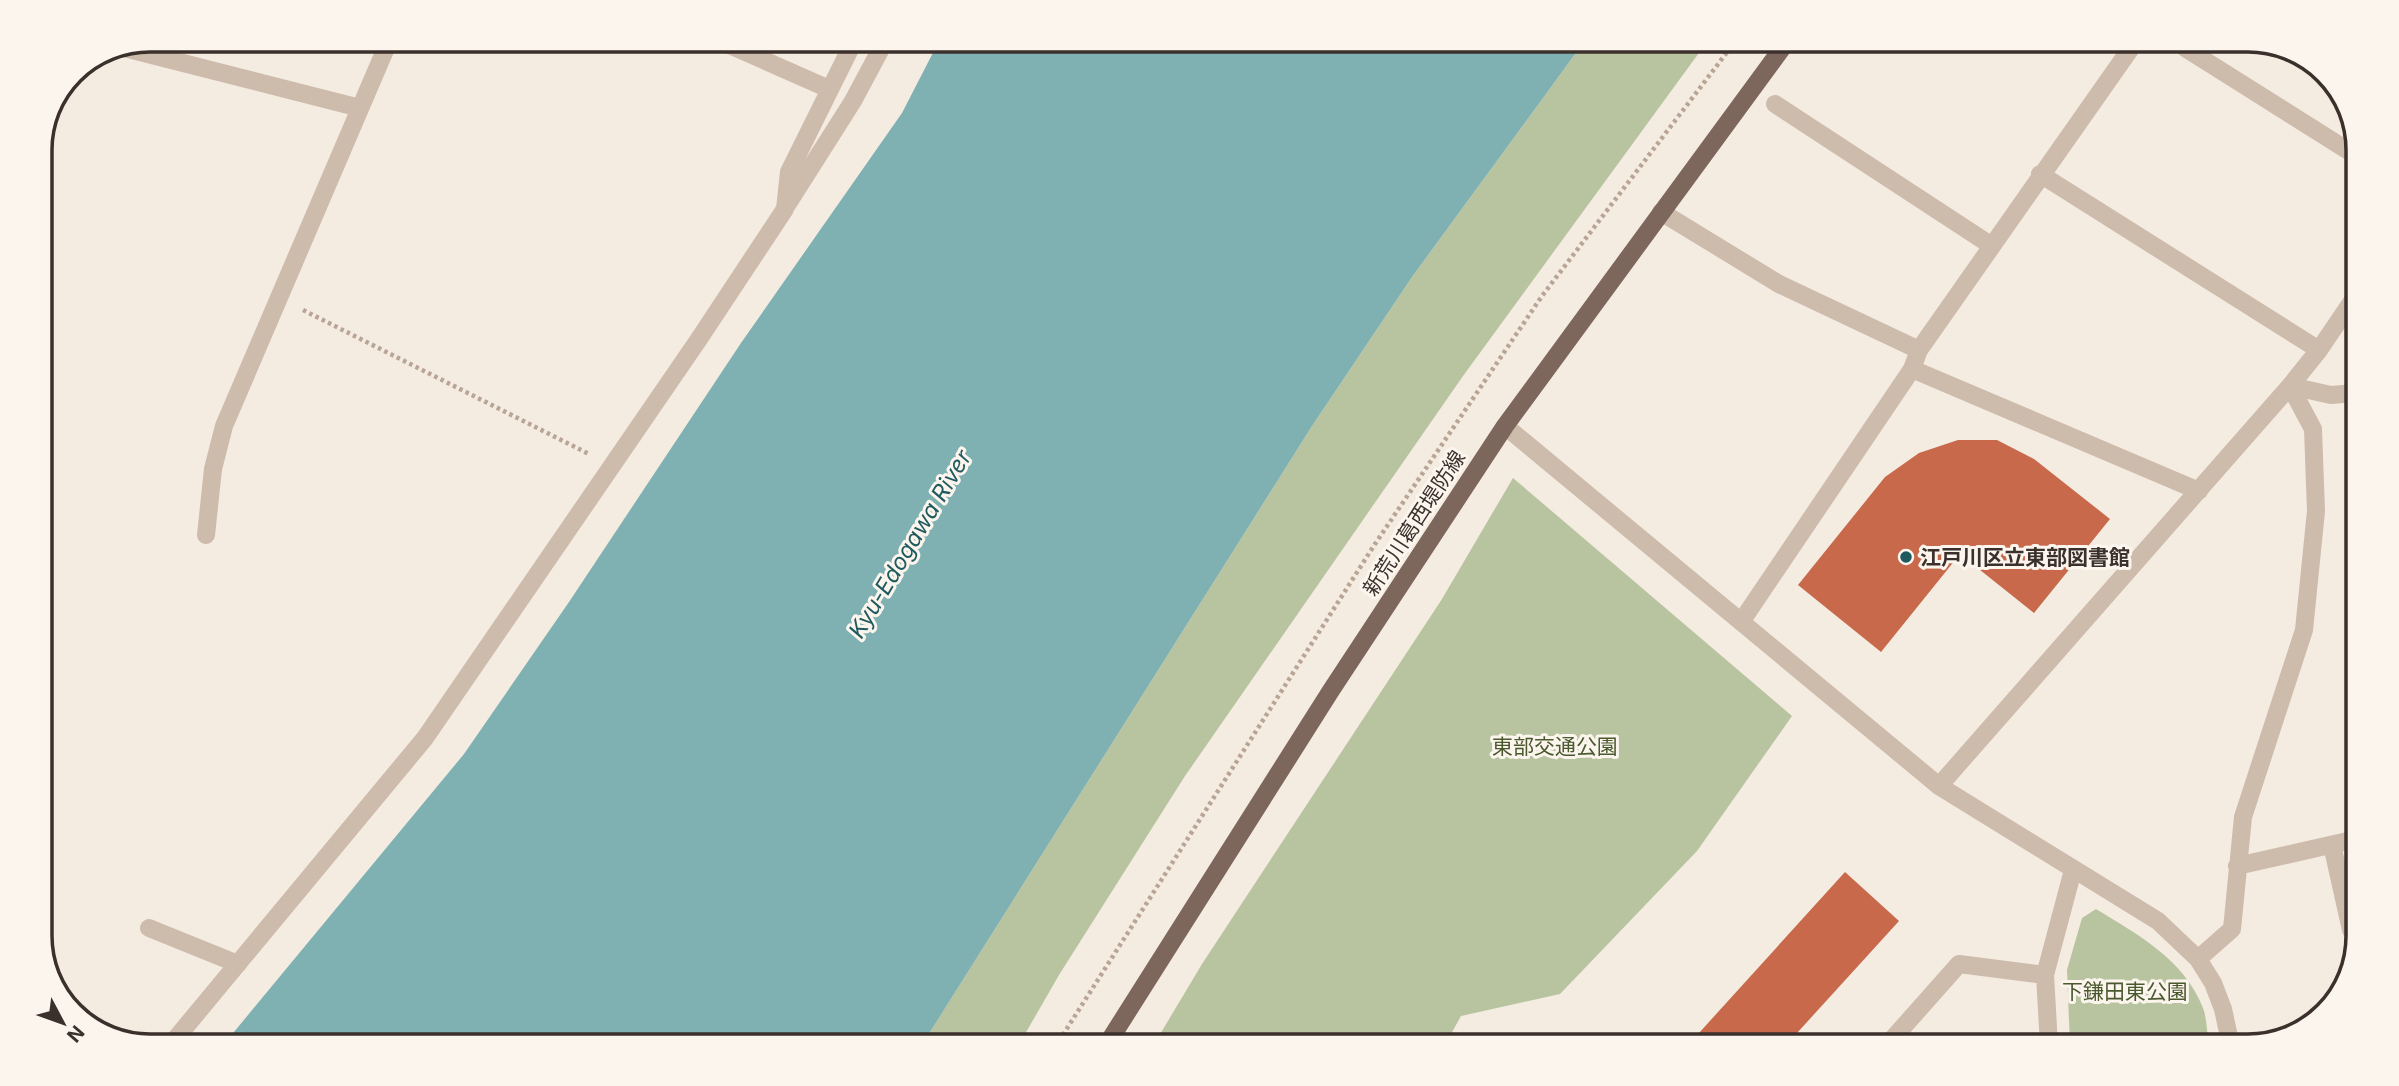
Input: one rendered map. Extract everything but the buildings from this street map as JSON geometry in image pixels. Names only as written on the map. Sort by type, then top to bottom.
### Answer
[{"type":"main road","name":"新荒川葛西堤防線","points":[[1113,1034],[1330,692],[1505,426],[1779,52]]},
{"type":"street","points":[[206,535],[213,469],[224,426],[384,52]]},
{"type":"street","points":[[745,52],[829,89]]},
{"type":"street","points":[[785,209],[789,172],[848,52]]},
{"type":"street","points":[[180,1034],[425,738],[699,339],[853,101],[879,52]]},
{"type":"street","points":[[1741,622],[1912,369],[1919,350],[2128,52]]},
{"type":"street","points":[[2191,52],[2346,149]]},
{"type":"street","points":[[140,53],[360,108]]},
{"type":"street","points":[[1775,104],[1992,246]]},
{"type":"street","points":[[2040,174],[2319,350]]},
{"type":"street","points":[[1661,212],[1779,284],[1919,350]]},
{"type":"street","points":[[1939,786],[2290,386],[2346,310]]},
{"type":"street","points":[[1912,369],[2199,491]]},
{"type":"street","points":[[2290,386],[2332,395],[2346,394]]},
{"type":"street","points":[[2198,959],[2232,929],[2244,817],[2304,630],[2316,511],[2313,429],[2290,386]]},
{"type":"street","points":[[1505,426],[1939,786],[2158,921],[2198,959],[2213,984],[2223,1009],[2228,1034]]},
{"type":"street","points":[[2238,866],[2346,842]]},
{"type":"street","points":[[2332,845],[2346,908]]},
{"type":"street","points":[[2048,1034],[2045,975],[2073,870]]},
{"type":"street","points":[[149,928],[238,964]]},
{"type":"street","points":[[1897,1034],[1959,964],[2045,975]]},
{"type":"path","points":[[1063,1034],[1375,544],[1542,296],[1727,52]]},
{"type":"path","points":[[280,298],[588,454]]},
{"type":"green space","points":[[1577,52],[1700,52],[1463,376],[1185,776],[1059,975],[1025,1034],[929,1034],[1312,426],[1412,277]]},
{"type":"green space","name":"東部交通公園","points":[[1513,478],[1792,716],[1697,851],[1560,994],[1461,1016],[1451,1034],[1160,1034],[1202,964],[1442,599]]},
{"type":"green space","name":"下鎌田東公園","points":[[2096,909],[2172,962],[2195,991],[2203,1008],[2208,1034],[2070,1034],[2067,970],[2082,918]]},
{"type":"water","name":"Kyu-Edogawa River","points":[[933,52],[1577,52],[1412,277],[1312,426],[929,1034],[232,1034],[464,754],[569,602],[741,343],[902,113]]},
{"type":"place","name":"江戸川区立東部図書館","points":[[1906,557]]}]
